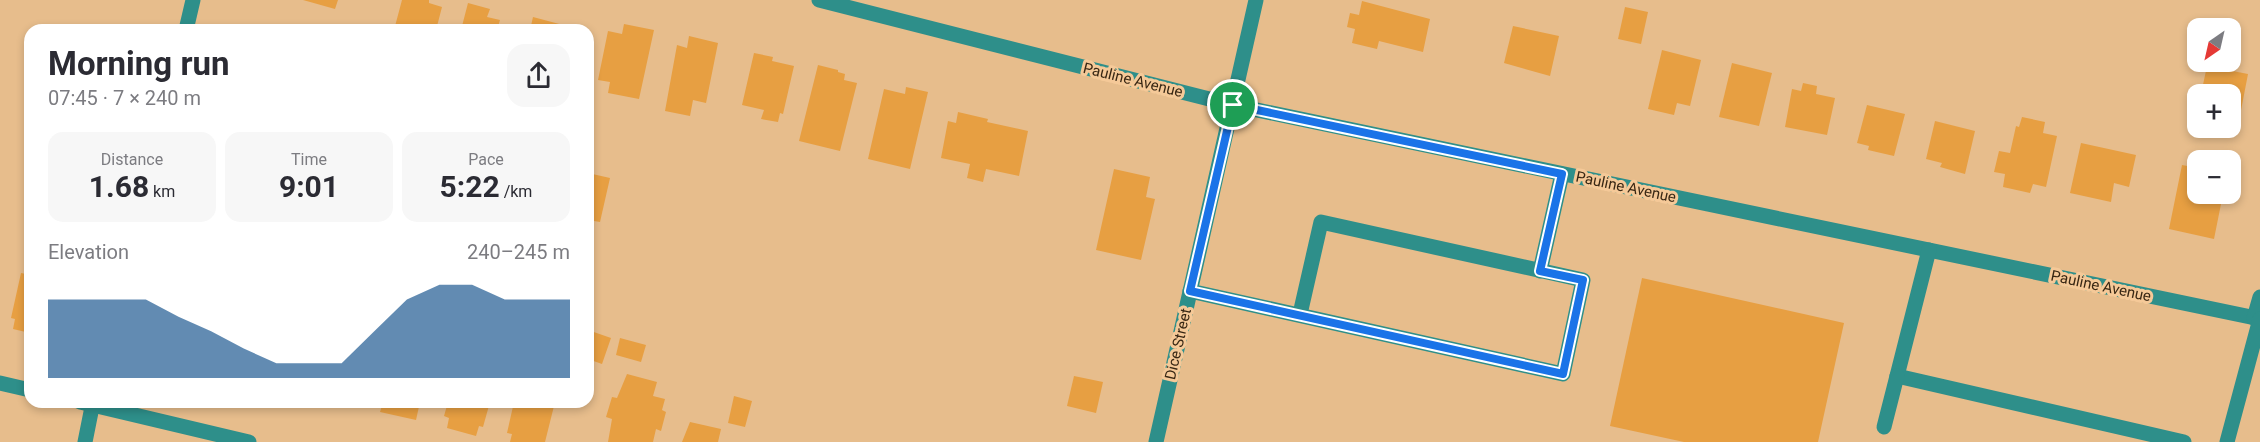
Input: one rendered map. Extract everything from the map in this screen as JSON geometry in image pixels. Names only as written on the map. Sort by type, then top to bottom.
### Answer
[{"type":"street","points":[[188,24],[194,0]]},
{"type":"street","name":"Pauline Avenue","points":[[819,0],[1233,105],[2258,319]]},
{"type":"street","name":"Dice Street","points":[[1156,442],[1256,0]]},
{"type":"street","points":[[1540,271],[1562,174]]},
{"type":"street","points":[[1190,291],[1563,374],[1583,280],[1321,222],[1300,314]]},
{"type":"street","points":[[1884,427],[1929,250]]},
{"type":"street","points":[[2227,442],[2258,319],[2260,297]]},
{"type":"street","points":[[1897,376],[2184,442]]},
{"type":"street","points":[[0,383],[24,389]]},
{"type":"street","points":[[85,442],[88,408]]},
{"type":"street","points":[[110,408],[249,442]]},
{"type":"building","points":[[303,0],[338,0],[335,9]]},
{"type":"building","points":[[402,0],[429,0],[429,3],[442,7],[438,24],[396,24]]},
{"type":"building","points":[[1362,1],[1430,19],[1423,52],[1379,41],[1377,49],[1352,43],[1355,29],[1347,27],[1350,13],[1359,15]]},
{"type":"building","points":[[468,3],[490,9],[487,17],[500,20],[499,24],[463,24]]},
{"type":"building","points":[[1625,7],[1648,12],[1641,44],[1618,39]]},
{"type":"building","points":[[533,17],[559,24],[531,24]]},
{"type":"building","points":[[624,24],[654,30],[639,99],[608,93],[610,82],[598,80],[608,31],[622,34]]},
{"type":"building","points":[[1513,26],[1559,36],[1550,76],[1504,63]]},
{"type":"building","points":[[689,36],[718,43],[706,103],[693,100],[690,116],[665,111],[677,45],[687,48]]},
{"type":"building","points":[[1662,50],[1701,60],[1690,106],[1677,103],[1674,115],[1648,109]]},
{"type":"building","points":[[754,53],[773,57],[772,61],[794,66],[783,114],[780,113],[778,122],[761,119],[764,110],[742,105]]},
{"type":"building","points":[[1732,63],[1772,73],[1759,126],[1719,117]]},
{"type":"building","points":[[818,65],[838,70],[845,74],[844,80],[857,83],[840,151],[799,141]]},
{"type":"building","points":[[2206,72],[2248,74],[2241,110],[2241,84],[2203,84]]},
{"type":"building","points":[[1803,83],[1817,86],[1816,94],[1835,98],[1827,135],[1785,127],[1792,89],[1801,91]]},
{"type":"building","points":[[906,87],[928,92],[910,169],[868,159],[884,89],[905,94]]},
{"type":"building","points":[[1867,105],[1905,114],[1894,156],[1868,150],[1869,146],[1857,143]]},
{"type":"building","points":[[958,112],[988,119],[987,122],[1028,131],[1019,176],[986,169],[983,182],[967,178],[970,164],[941,158],[948,121],[956,123]]},
{"type":"building","points":[[2022,117],[2045,122],[2043,133],[2057,136],[2046,187],[2033,184],[2030,193],[2003,187],[2005,174],[1994,172],[1999,151],[2010,153],[2016,126],[2019,127]]},
{"type":"building","points":[[1935,121],[1975,131],[1965,174],[1940,167],[1942,163],[1926,159]]},
{"type":"building","points":[[2081,143],[2136,155],[2129,187],[2114,183],[2111,202],[2070,193]]},
{"type":"building","points":[[2182,165],[2187,166],[2187,204],[2221,204],[2214,239],[2169,229]]},
{"type":"building","points":[[1114,169],[1150,177],[1146,197],[1155,199],[1141,260],[1096,250]]},
{"type":"building","points":[[594,174],[610,178],[600,222],[594,221]]},
{"type":"building","points":[[21,273],[24,274],[24,332],[13,329],[15,319],[11,318]]},
{"type":"building","points":[[1642,278],[1844,323],[1818,442],[1684,442],[1610,426]]},
{"type":"building","points":[[594,332],[611,338],[602,364],[594,361]]},
{"type":"building","points":[[620,338],[646,345],[641,362],[616,355]]},
{"type":"building","points":[[627,374],[657,382],[653,396],[665,399],[662,410],[666,412],[661,431],[656,429],[653,442],[608,442],[612,419],[606,417],[612,397],[617,398]]},
{"type":"building","points":[[1074,376],[1103,382],[1096,413],[1067,406]]},
{"type":"building","points":[[734,396],[752,401],[745,427],[728,423]]},
{"type":"building","points":[[381,408],[419,408],[416,420],[380,412]]},
{"type":"building","points":[[446,408],[488,408],[483,427],[479,426],[476,436],[447,428],[449,418],[444,416]]},
{"type":"building","points":[[513,408],[554,408],[545,442],[510,442],[512,434],[507,433]]},
{"type":"building","points":[[690,422],[721,429],[718,442],[682,442]]},
{"type":"route","points":[[1233,105],[1562,174],[1540,271],[1583,280],[1563,374],[1190,291],[1233,105]]}]
